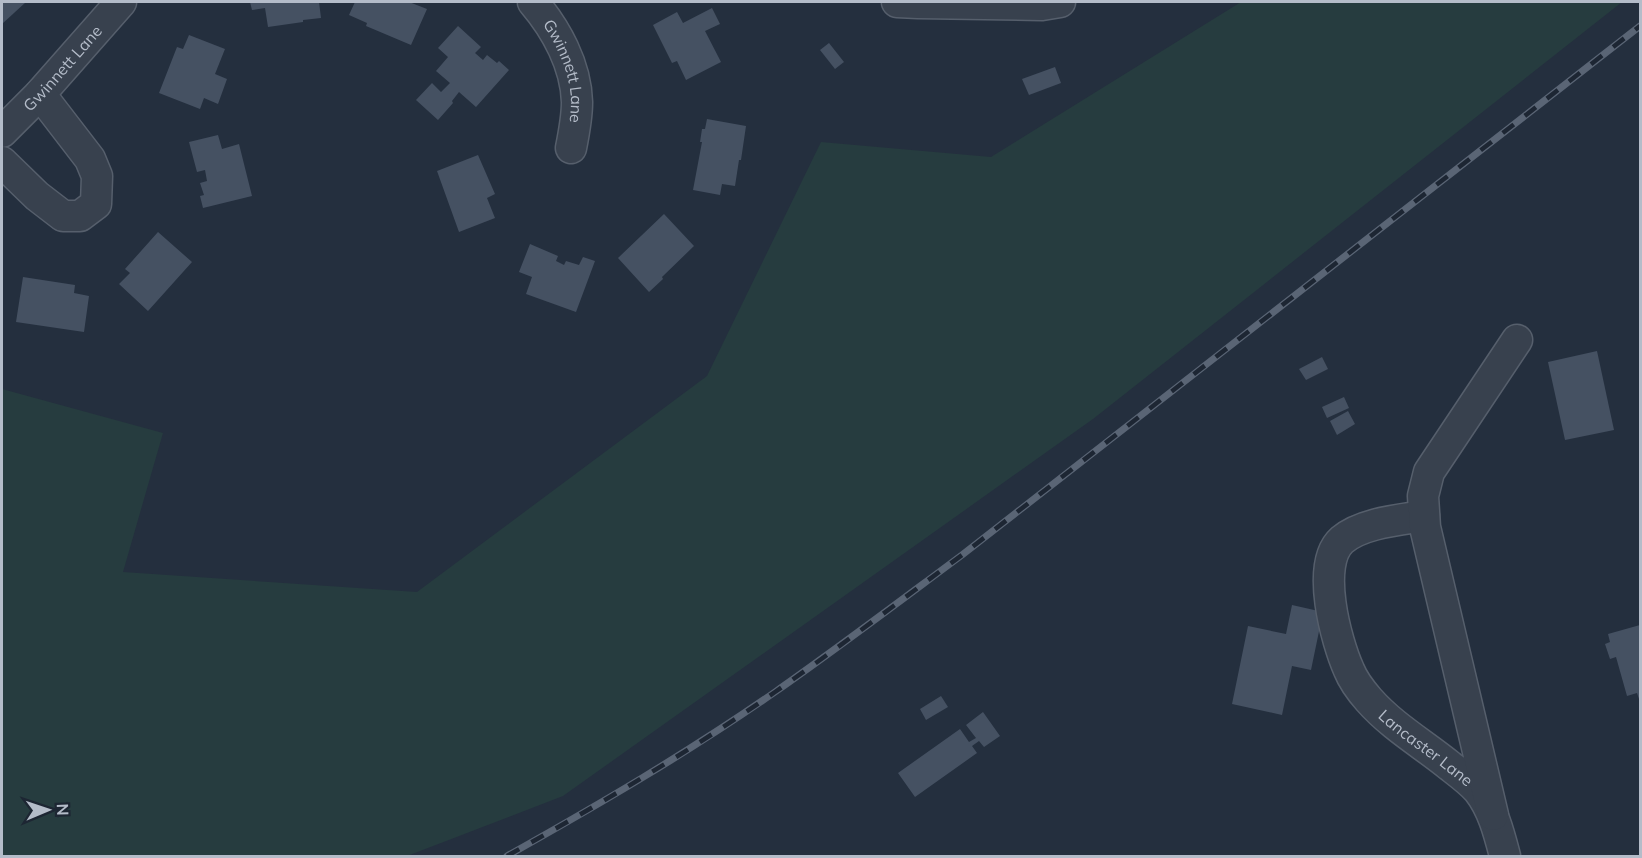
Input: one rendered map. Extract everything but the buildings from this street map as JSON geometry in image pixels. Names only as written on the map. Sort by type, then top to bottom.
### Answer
[{"type":"street","name":"Gwinnett Lane","points":[[2,132],[40,94],[121,2]]},
{"type":"street","name":"Gwinnett Lane","points":[[533,2],[554,32],[571,66],[577,101],[571,148]]},
{"type":"street","points":[[897,2],[1041,5],[1060,2]]},
{"type":"street","points":[[2,162],[37,196],[63,216],[80,216],[96,204],[97,176],[90,159],[40,94]]},
{"type":"street","points":[[1493,815],[1425,527],[1423,496],[1429,472],[1517,340]]},
{"type":"street","name":"Lancaster Lane","points":[[1424,516],[1360,530],[1342,541],[1332,556],[1328,578],[1330,600],[1340,644],[1349,672],[1368,699],[1393,724],[1443,760],[1478,790],[1493,815],[1505,856]]},
{"type":"green space","points":[[1241,2],[1622,2],[1093,419],[563,796],[407,856],[2,856],[2,389],[163,433],[123,572],[417,592],[707,376],[821,142],[991,157]]},
{"type":"railway","points":[[507,856],[609,798],[710,736],[846,641],[962,555],[1640,26]]}]
